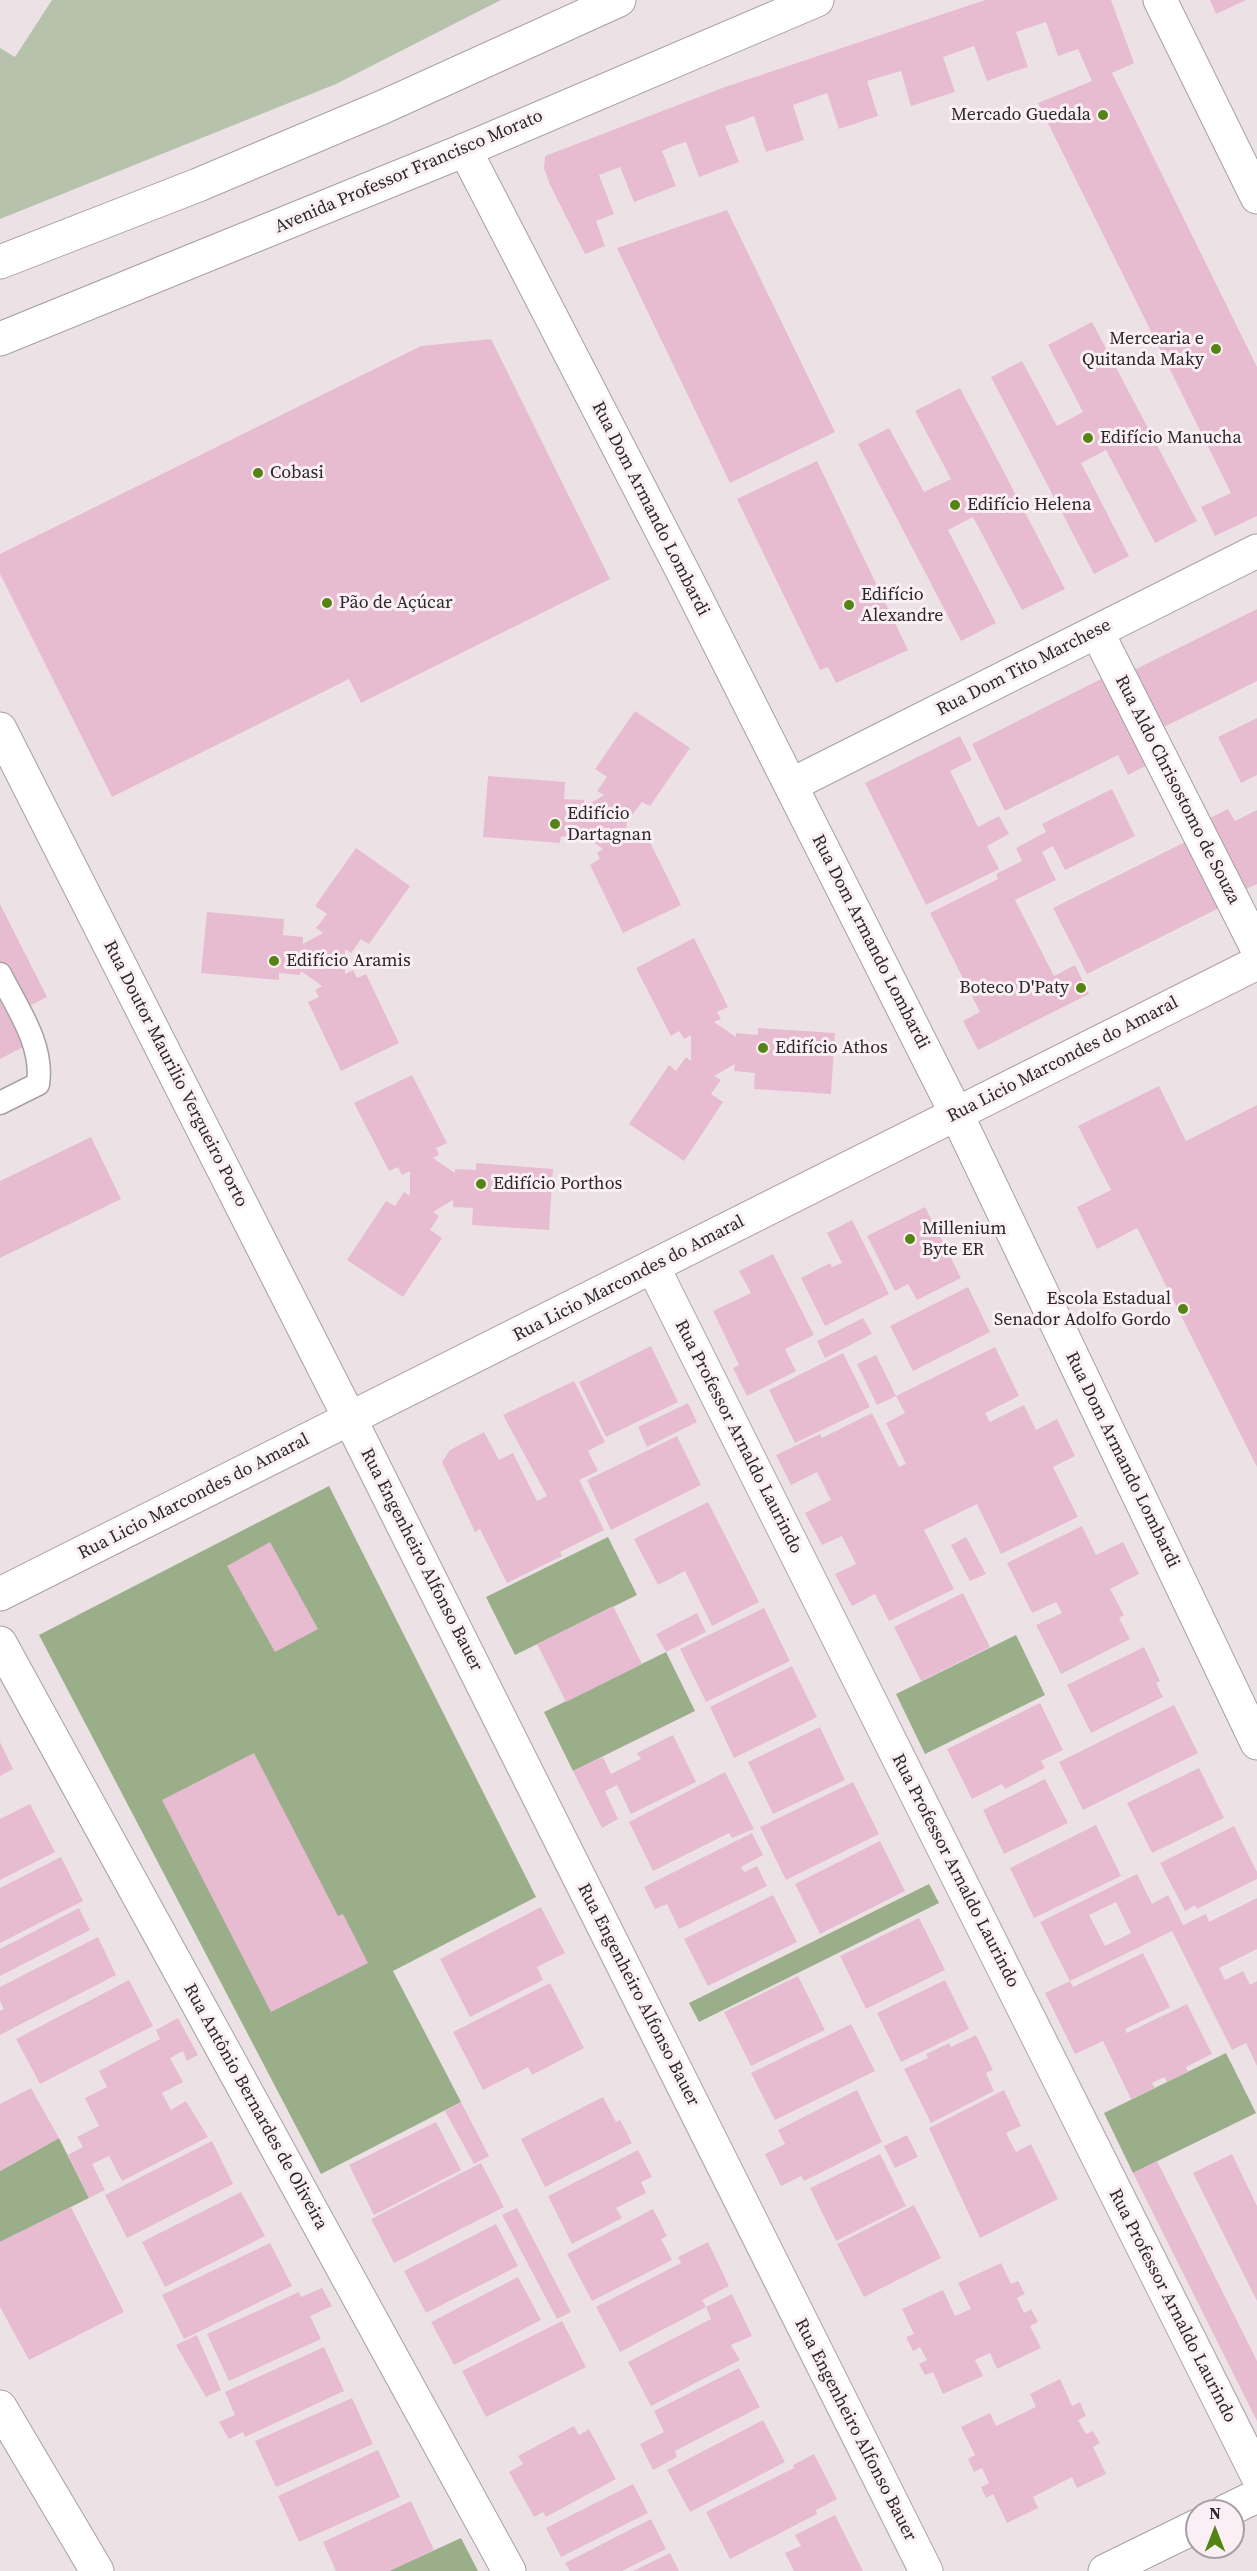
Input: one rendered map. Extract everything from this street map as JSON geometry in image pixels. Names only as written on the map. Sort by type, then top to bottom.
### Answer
[{"type":"main road","points":[[0,262],[198,185],[383,107],[620,0]]},
{"type":"main road","name":"Avenida Professor Francisco Morato","points":[[0,339],[465,150],[817,0]]},
{"type":"main road","points":[[1160,0],[1257,196]]},
{"type":"main road","name":"Rua Dom Armando Lombardi","points":[[465,150],[791,785],[956,1113],[1256,1736]]},
{"type":"main road","name":"Rua Dom Tito Marchese","points":[[791,785],[1257,551]]},
{"type":"main road","name":"Rua Aldo Chrisostomo de Souza","points":[[1096,632],[1257,948]]},
{"type":"main road","name":"Rua Doutor Maurilio Vergueiro Porto","points":[[0,729],[350,1419]]},
{"type":"main road","name":"Rua Licio Marcondes do Amaral","points":[[0,1594],[1257,963]]},
{"type":"main road","name":"Rua Professor Arnaldo Laurindo","points":[[653,1268],[1257,2475]]},
{"type":"main road","name":"Rua Engenheiro Alfonso Bauer","points":[[350,1419],[926,2571]]},
{"type":"main road","name":"Rua Antônio Bernardes de Oliveira","points":[[0,1643],[509,2571]]},
{"type":"main road","points":[[0,2407],[97,2571]]},
{"type":"main road","points":[[1105,2571],[1185,2532]]},
{"type":"lane","points":[[0,974],[35,1045],[40,1067],[38,1084],[0,1103]]},
{"type":"green space","points":[[52,0],[501,0],[336,84],[0,219],[0,48],[15,57]]},
{"type":"green space","points":[[329,1486],[536,1897],[393,1971],[461,2102],[321,2174],[39,1635]]},
{"type":"green space","points":[[608,1537],[637,1595],[515,1655],[486,1597]]},
{"type":"green space","points":[[1016,1635],[1045,1695],[925,1754],[896,1694]]},
{"type":"green space","points":[[666,1652],[695,1711],[573,1771],[544,1712]]},
{"type":"green space","points":[[929,1884],[939,1903],[699,2022],[689,2003]]},
{"type":"green space","points":[[1226,2053],[1256,2113],[1133,2173],[1104,2113]]},
{"type":"green space","points":[[59,2138],[89,2198],[0,2242],[0,2171]]},
{"type":"green space","points":[[461,2538],[478,2571],[389,2571]]},
{"type":"building","points":[[985,0],[1111,0],[1134,63],[1112,73],[1257,367],[1257,516],[1215,536],[1201,507],[1231,493],[1038,103],[1092,81],[1078,49],[1058,56],[1046,22],[1016,32],[1028,67],[987,81],[974,46],[943,57],[955,92],[911,106],[901,71],[867,81],[878,116],[839,129],[827,93],[793,105],[804,140],[766,152],[754,116],[725,126],[739,162],[699,177],[686,142],[673,146],[662,151],[676,186],[634,202],[620,167],[599,175],[614,214],[596,221],[605,246],[585,254],[550,185],[544,168],[545,156],[725,87]]},
{"type":"building","points":[[1210,0],[1246,0],[1216,14]]},
{"type":"building","points":[[727,210],[835,432],[730,483],[617,248]]},
{"type":"building","name":"Edifício Manucha","points":[[1092,322],[1197,521],[1155,543],[1106,450],[1081,463],[1129,556],[1094,574],[991,377],[1022,361],[1057,426],[1083,412],[1048,345]]},
{"type":"building","name":"Pão de Açúcar","points":[[491,339],[610,579],[361,703],[349,679],[112,797],[0,574],[0,554],[421,346]]},
{"type":"building","name":"Edifício Helena","points":[[960,388],[1065,589],[1022,610],[973,517],[948,530],[996,623],[961,641],[858,444],[889,428],[924,492],[951,479],[915,411]]},
{"type":"building","points":[[817,461],[908,650],[836,683],[828,667],[820,670],[737,499]]},
{"type":"building","points":[[1257,609],[1257,681],[1160,729],[1130,672]]},
{"type":"building","points":[[1107,676],[1151,763],[1128,775],[1118,755],[1005,811],[972,744]]},
{"type":"building","name":"Edifício Dartagnan","points":[[635,711],[690,748],[650,806],[642,802],[632,815],[627,811],[626,836],[635,833],[639,840],[647,836],[681,905],[623,933],[590,865],[600,859],[597,853],[603,849],[582,834],[582,838],[561,836],[560,843],[483,837],[488,776],[565,782],[564,799],[584,800],[584,807],[604,795],[597,791],[607,777],[595,769]]},
{"type":"building","points":[[1257,718],[1257,775],[1241,783],[1218,737]]},
{"type":"building","points":[[960,736],[972,760],[950,771],[978,827],[999,816],[1009,834],[987,846],[999,869],[926,905],[865,783]]},
{"type":"building","points":[[1112,789],[1135,836],[1065,870],[1053,846],[1042,852],[1056,880],[1015,900],[1054,976],[1075,965],[1089,994],[978,1050],[963,1021],[980,1012],[930,913],[998,879],[996,874],[1022,861],[1016,848],[1046,832],[1042,824]]},
{"type":"building","points":[[1228,809],[1235,821],[1257,810],[1257,884],[1240,892],[1204,821]]},
{"type":"building","points":[[1189,840],[1223,906],[1087,974],[1053,908]]},
{"type":"building","name":"Edifício Aramis","points":[[356,848],[410,886],[369,944],[361,939],[351,953],[345,949],[345,974],[353,970],[357,978],[366,974],[399,1043],[341,1071],[308,1002],[319,997],[315,990],[322,986],[301,971],[300,975],[279,973],[279,980],[201,973],[207,912],[284,919],[283,935],[303,937],[303,944],[323,933],[316,928],[327,914],[315,906]]},
{"type":"building","points":[[0,904],[47,997],[23,1009],[0,961]]},
{"type":"building","name":"Edifício Athos","points":[[694,938],[728,1007],[717,1012],[721,1019],[714,1022],[736,1037],[736,1033],[758,1035],[758,1028],[835,1033],[831,1094],[754,1089],[755,1073],[734,1071],[735,1064],[714,1076],[721,1080],[711,1094],[723,1102],[684,1161],[629,1124],[669,1065],[676,1071],[686,1057],[691,1061],[691,1035],[684,1039],[679,1031],[671,1036],[636,968]]},
{"type":"building","points":[[0,989],[27,1045],[0,1059]]},
{"type":"building","name":"Edifício Porthos","points":[[412,1075],[447,1143],[436,1148],[439,1155],[433,1158],[455,1173],[455,1169],[476,1170],[476,1163],[553,1169],[549,1230],[472,1225],[473,1208],[453,1207],[453,1200],[433,1212],[439,1216],[430,1230],[442,1238],[403,1297],[347,1260],[386,1201],[395,1206],[404,1192],[410,1196],[410,1171],[402,1175],[398,1167],[389,1171],[354,1103]]},
{"type":"building","points":[[1159,1086],[1186,1141],[1257,1105],[1257,1467],[1137,1228],[1097,1249],[1077,1207],[1111,1190],[1078,1126]]},
{"type":"building","points":[[91,1137],[121,1199],[0,1258],[0,1181]]},
{"type":"building","points":[[925,1207],[961,1278],[917,1300],[908,1284],[895,1291],[867,1236]]},
{"type":"building","points":[[852,1220],[889,1294],[825,1326],[801,1278],[830,1263],[832,1267],[842,1263],[827,1233]]},
{"type":"building","points":[[773,1254],[814,1335],[785,1349],[796,1371],[747,1396],[733,1368],[739,1365],[713,1311],[751,1293],[739,1271]]},
{"type":"building","points":[[968,1287],[990,1332],[913,1371],[890,1326]]},
{"type":"building","points":[[863,1318],[872,1334],[825,1358],[817,1341]]},
{"type":"building","points":[[651,1346],[678,1402],[606,1437],[579,1382]]},
{"type":"building","points":[[995,1347],[1019,1396],[985,1413],[990,1422],[1024,1405],[1036,1430],[1057,1419],[1075,1456],[1053,1467],[1078,1517],[1001,1554],[977,1504],[924,1530],[954,1589],[889,1621],[875,1594],[852,1606],[835,1574],[856,1564],[842,1536],[822,1545],[805,1513],[831,1500],[817,1472],[791,1485],[776,1455],[820,1434],[822,1438],[872,1413],[899,1467],[906,1464],[886,1423],[905,1413],[896,1396]]},
{"type":"building","points":[[843,1353],[870,1407],[795,1443],[769,1390]]},
{"type":"building","points":[[876,1355],[896,1396],[877,1405],[857,1364]]},
{"type":"building","points":[[574,1381],[605,1442],[588,1451],[598,1471],[579,1480],[604,1530],[560,1552],[562,1556],[507,1583],[480,1529],[475,1532],[442,1462],[450,1450],[484,1432],[499,1460],[513,1453],[537,1501],[547,1496],[503,1415]]},
{"type":"building","points":[[688,1403],[697,1422],[647,1447],[638,1427]]},
{"type":"building","points":[[677,1436],[701,1485],[611,1530],[587,1480]]},
{"type":"building","points":[[708,1502],[759,1602],[712,1626],[685,1571],[658,1585],[634,1539]]},
{"type":"building","points":[[1082,1526],[1096,1555],[1123,1542],[1139,1574],[1110,1589],[1124,1615],[1119,1618],[1130,1639],[1061,1674],[1036,1625],[1062,1613],[1056,1602],[1032,1613],[1007,1563]]},
{"type":"building","points":[[966,1537],[986,1574],[970,1581],[951,1545]]},
{"type":"building","points":[[270,1542],[318,1629],[275,1652],[227,1566]]},
{"type":"building","points":[[963,1593],[990,1647],[921,1681],[894,1627]]},
{"type":"building","points":[[613,1606],[642,1664],[566,1702],[537,1644]]},
{"type":"building","points":[[764,1608],[790,1661],[706,1702],[680,1649]]},
{"type":"building","points":[[697,1613],[706,1632],[666,1652],[656,1634]]},
{"type":"building","points":[[1144,1647],[1160,1681],[1156,1683],[1163,1697],[1091,1733],[1067,1685]]},
{"type":"building","points":[[792,1666],[817,1717],[734,1758],[710,1707]]},
{"type":"building","points":[[1040,1703],[1063,1750],[1041,1761],[1045,1768],[1005,1789],[1002,1784],[972,1799],[947,1749]]},
{"type":"building","points":[[1174,1705],[1198,1753],[1083,1810],[1059,1762]]},
{"type":"building","points":[[820,1727],[845,1780],[773,1814],[748,1762]]},
{"type":"building","points":[[673,1735],[696,1782],[631,1814],[617,1785],[605,1791],[618,1819],[602,1828],[573,1771],[603,1757],[611,1774],[641,1759],[637,1753]]},
{"type":"building","points":[[0,1742],[13,1769],[0,1776]]},
{"type":"building","points":[[254,1753],[338,1916],[343,1914],[368,1963],[271,2012],[162,1800]]},
{"type":"building","points":[[1199,1768],[1224,1818],[1152,1853],[1127,1803]]},
{"type":"building","points":[[725,1772],[754,1829],[732,1838],[729,1833],[653,1871],[629,1822]]},
{"type":"building","points":[[1045,1779],[1068,1823],[1004,1854],[983,1810]]},
{"type":"building","points":[[853,1782],[879,1834],[786,1880],[760,1827]]},
{"type":"building","points":[[30,1804],[55,1852],[0,1880],[0,1819]]},
{"type":"building","points":[[1096,1825],[1121,1876],[1034,1918],[1010,1868]]},
{"type":"building","points":[[1234,1826],[1257,1872],[1257,1879],[1197,1909],[1195,1905],[1185,1911],[1160,1863]]},
{"type":"building","points":[[752,1833],[763,1855],[741,1867],[744,1872],[757,1866],[767,1886],[679,1929],[667,1904],[655,1909],[644,1887]]},
{"type":"building","points":[[880,1841],[905,1891],[820,1934],[795,1884]]},
{"type":"building","points":[[61,1857],[83,1901],[0,1943],[0,1888]]},
{"type":"building","points":[[1137,1874],[1152,1904],[1168,1895],[1183,1925],[1206,1914],[1209,1922],[1257,1898],[1257,1949],[1219,1968],[1225,1980],[1243,1971],[1250,1985],[1257,1981],[1257,2066],[1246,2043],[1232,2050],[1172,1931],[1070,1981],[1040,1922]],"holes":[[[1116,1902],[1131,1933],[1105,1946],[1089,1915]]]},
{"type":"building","points":[[773,1895],[797,1942],[708,1986],[684,1939]]},
{"type":"building","points":[[541,1907],[565,1953],[537,1967],[543,1980],[470,2017],[440,1959]]},
{"type":"building","points":[[79,1908],[90,1930],[0,1976],[0,1949]]},
{"type":"building","points":[[919,1918],[945,1970],[866,2009],[840,1956]]},
{"type":"building","points":[[98,1937],[116,1975],[0,2035],[0,2011],[4,2009],[0,2001],[0,1987]]},
{"type":"building","points":[[1143,1953],[1170,2007],[1125,2029],[1127,2033],[1187,2004],[1212,2054],[1186,2067],[1188,2072],[1167,2082],[1164,2077],[1152,2083],[1155,2088],[1131,2099],[1103,2041],[1075,2054],[1045,1993],[1070,1981],[1073,1987]]},
{"type":"building","points":[[798,1976],[825,2030],[751,2066],[724,2012]]},
{"type":"building","points":[[129,1980],[153,2026],[40,2084],[16,2039]]},
{"type":"building","points":[[945,1980],[969,2029],[901,2062],[877,2013]]},
{"type":"building","points":[[550,1983],[584,2048],[532,2075],[528,2067],[483,2090],[453,2032]]},
{"type":"building","points":[[178,2018],[198,2055],[187,2061],[183,2051],[170,2058],[183,2082],[162,2093],[171,2110],[186,2101],[208,2137],[122,2181],[109,2156],[92,2164],[105,2190],[89,2198],[68,2155],[83,2147],[77,2137],[99,2126],[85,2098],[107,2087],[99,2071],[160,2039],[156,2030]]},
{"type":"building","points":[[851,2024],[875,2071],[775,2120],[751,2073]]},
{"type":"building","points":[[976,2035],[993,2070],[986,2073],[994,2091],[931,2123],[904,2069],[928,2058],[926,2054],[949,2043],[951,2047]]},
{"type":"building","points":[[31,2088],[59,2138],[0,2171],[0,2104]]},
{"type":"building","points":[[857,2090],[882,2142],[804,2181],[801,2176],[781,2186],[765,2154],[785,2144],[778,2130]]},
{"type":"building","points":[[1004,2090],[1021,2126],[1006,2133],[1016,2152],[1031,2144],[1058,2199],[980,2238],[929,2128]]},
{"type":"building","points":[[603,2097],[616,2122],[620,2120],[632,2143],[545,2187],[521,2139]]},
{"type":"building","points":[[461,2102],[489,2156],[474,2164],[445,2111]]},
{"type":"building","points":[[436,2122],[461,2170],[374,2215],[349,2165]]},
{"type":"building","points":[[907,2135],[918,2157],[895,2168],[884,2146]]},
{"type":"building","points":[[212,2141],[233,2184],[127,2238],[105,2195]]},
{"type":"building","points":[[638,2150],[652,2177],[641,2182],[646,2193],[616,2208],[622,2218],[572,2244],[548,2196]]},
{"type":"building","points":[[880,2154],[906,2206],[836,2241],[810,2188]]},
{"type":"building","points":[[1232,2154],[1257,2206],[1257,2301],[1193,2173]]},
{"type":"building","points":[[1157,2161],[1257,2361],[1257,2421],[1133,2173]]},
{"type":"building","points":[[481,2163],[504,2207],[394,2263],[371,2219]]},
{"type":"building","points":[[241,2192],[265,2236],[165,2287],[142,2242]]},
{"type":"building","points":[[914,2205],[941,2258],[864,2297],[837,2244]]},
{"type":"building","points":[[71,2207],[124,2312],[29,2360],[0,2307],[0,2242]]},
{"type":"building","points":[[517,2208],[571,2312],[557,2319],[502,2215]]},
{"type":"building","points":[[653,2209],[667,2236],[661,2239],[672,2260],[592,2301],[567,2254]]},
{"type":"building","points":[[496,2224],[518,2266],[426,2313],[404,2271]]},
{"type":"building","points":[[708,2242],[729,2286],[702,2300],[706,2307],[620,2352],[596,2307],[681,2263],[678,2257]]},
{"type":"building","points":[[270,2243],[292,2286],[184,2339],[162,2295]]},
{"type":"building","points":[[1001,2263],[1011,2284],[1018,2281],[1025,2294],[1017,2298],[1024,2313],[1031,2309],[1038,2322],[1030,2326],[1041,2348],[997,2369],[990,2353],[975,2360],[983,2376],[943,2394],[933,2372],[925,2375],[919,2364],[927,2360],[920,2347],[913,2351],[906,2337],[914,2334],[902,2309],[943,2290],[955,2316],[971,2309],[958,2283]]},
{"type":"building","points":[[518,2277],[541,2320],[454,2365],[431,2322]]},
{"type":"building","points":[[322,2288],[332,2306],[310,2316],[321,2339],[229,2381],[207,2334],[299,2292],[301,2297]]},
{"type":"building","points":[[732,2294],[752,2336],[731,2345],[740,2360],[651,2406],[628,2362],[711,2319],[706,2307]]},
{"type":"building","points":[[562,2321],[586,2367],[486,2417],[462,2371]]},
{"type":"building","points":[[197,2335],[221,2390],[206,2397],[176,2345]]},
{"type":"building","points":[[324,2347],[344,2391],[245,2437],[243,2432],[229,2439],[219,2422],[235,2415],[225,2392]]},
{"type":"building","points":[[739,2368],[760,2407],[675,2451],[677,2457],[653,2470],[640,2444],[664,2432],[654,2411]]},
{"type":"building","points":[[1060,2379],[1072,2406],[1080,2402],[1086,2416],[1078,2420],[1086,2434],[1093,2431],[1100,2443],[1093,2447],[1106,2474],[1077,2488],[1072,2477],[1033,2497],[1038,2508],[1007,2523],[993,2494],[986,2498],[981,2487],[989,2483],[982,2468],[974,2472],[968,2459],[975,2455],[961,2427],[990,2413],[996,2426],[1036,2407],[1030,2394]]},
{"type":"building","points":[[352,2398],[373,2444],[276,2487],[255,2441]]},
{"type":"building","points":[[763,2420],[785,2462],[690,2512],[667,2470]]},
{"type":"building","points":[[574,2426],[579,2435],[589,2429],[616,2479],[546,2517],[543,2512],[534,2517],[509,2472],[523,2464],[518,2456]]},
{"type":"building","points":[[378,2450],[400,2497],[299,2542],[278,2496]]},
{"type":"building","points":[[814,2454],[837,2499],[816,2510],[817,2514],[730,2559],[706,2512],[794,2468],[793,2465]]},
{"type":"building","points":[[633,2484],[648,2513],[561,2557],[546,2528]]},
{"type":"building","points":[[411,2501],[434,2550],[389,2571],[336,2571],[323,2542]]},
{"type":"building","points":[[835,2515],[863,2571],[794,2571],[785,2553],[801,2546],[795,2535]]},
{"type":"building","points":[[651,2519],[666,2549],[622,2571],[570,2571],[565,2563]]},
{"type":"building","points":[[670,2553],[679,2571],[633,2571]]},
{"type":"place","name":"Mercado Guedala","points":[[1103,115]]},
{"type":"place","name":"Mercearia e Quitanda Maky","points":[[1216,349]]},
{"type":"place","name":"Edifício Manucha","points":[[1088,438]]},
{"type":"place","name":"Cobasi","points":[[258,473]]},
{"type":"place","name":"Edifício Helena","points":[[955,505]]},
{"type":"place","name":"Pão de Açúcar","points":[[327,603]]},
{"type":"place","name":"Edifício Alexandre","points":[[849,605]]},
{"type":"place","name":"Edifício Dartagnan","points":[[555,824]]},
{"type":"place","name":"Edifício Aramis","points":[[274,961]]},
{"type":"place","name":"Boteco D'Paty","points":[[1081,988]]},
{"type":"place","name":"Edifício Athos","points":[[763,1048]]},
{"type":"place","name":"Edifício Porthos","points":[[481,1184]]},
{"type":"place","name":"Millenium Byte ER","points":[[910,1239]]},
{"type":"place","name":"Escola Estadual Senador Adolfo Gordo","points":[[1183,1309]]}]
